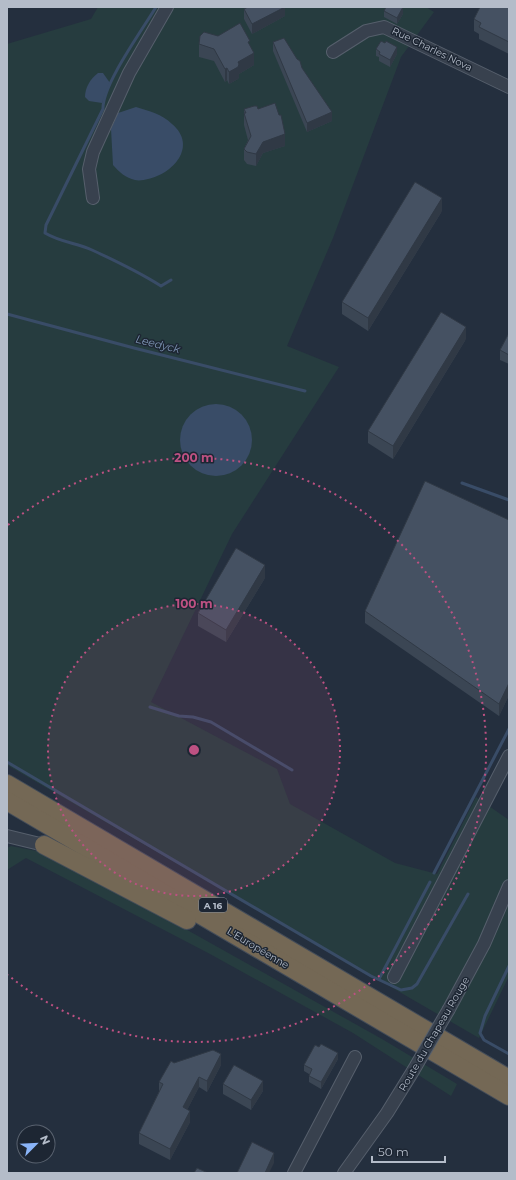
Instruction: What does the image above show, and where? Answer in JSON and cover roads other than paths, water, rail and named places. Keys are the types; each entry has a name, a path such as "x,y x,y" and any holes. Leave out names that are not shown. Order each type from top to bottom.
{"highway":[{"name":"L'Européenne","path":"7,784 509,1079"},
{"name":"L'Européenne","path":"7,800 509,1096"},
{"path":"44,845 187,920 383,1028 454,1064"}],"street":[{"path":"93,198 89,169 93,152 129,73 167,7"},
{"name":"Rue Charles Nova","path":"333,52 366,31 384,27 509,86"},
{"path":"394,977 509,756"},
{"path":"7,836 44,845"},
{"name":"Route du Chapeau Rouge","path":"344,1173 384,1117 449,1009 484,944 509,886"},
{"path":"294,1173 355,1057"}],"water":[{"path":"98,73 103,73 110,83 102,103 89,101 85,97 88,84"},
{"path":"136,107 155,113 164,118 179,132 183,141 179,158 173,165 157,176 140,180 132,179 126,176 113,165 111,129 118,113"},
{"path":"209,404 223,404 230,406 242,414 250,426 252,440 250,454 242,466 230,474 223,476 209,476 202,474 190,466 182,454 180,447 180,433 182,426 190,414 202,406"}],"waterway":[{"path":"156,7 124,57 109,86 104,99 103,109 46,225 45,233 92,250 161,286 171,280"},
{"name":"Leedyck","path":"7,314 305,391"},
{"path":"462,483 509,500"},
{"path":"150,707 179,716 193,717 211,722 292,770"},
{"path":"434,873 509,729"},
{"path":"7,762 371,976 401,990 412,988 417,984 468,894"},
{"path":"379,979 430,882"},
{"path":"509,966 485,1016 480,1033 484,1040 509,1054"}]}
